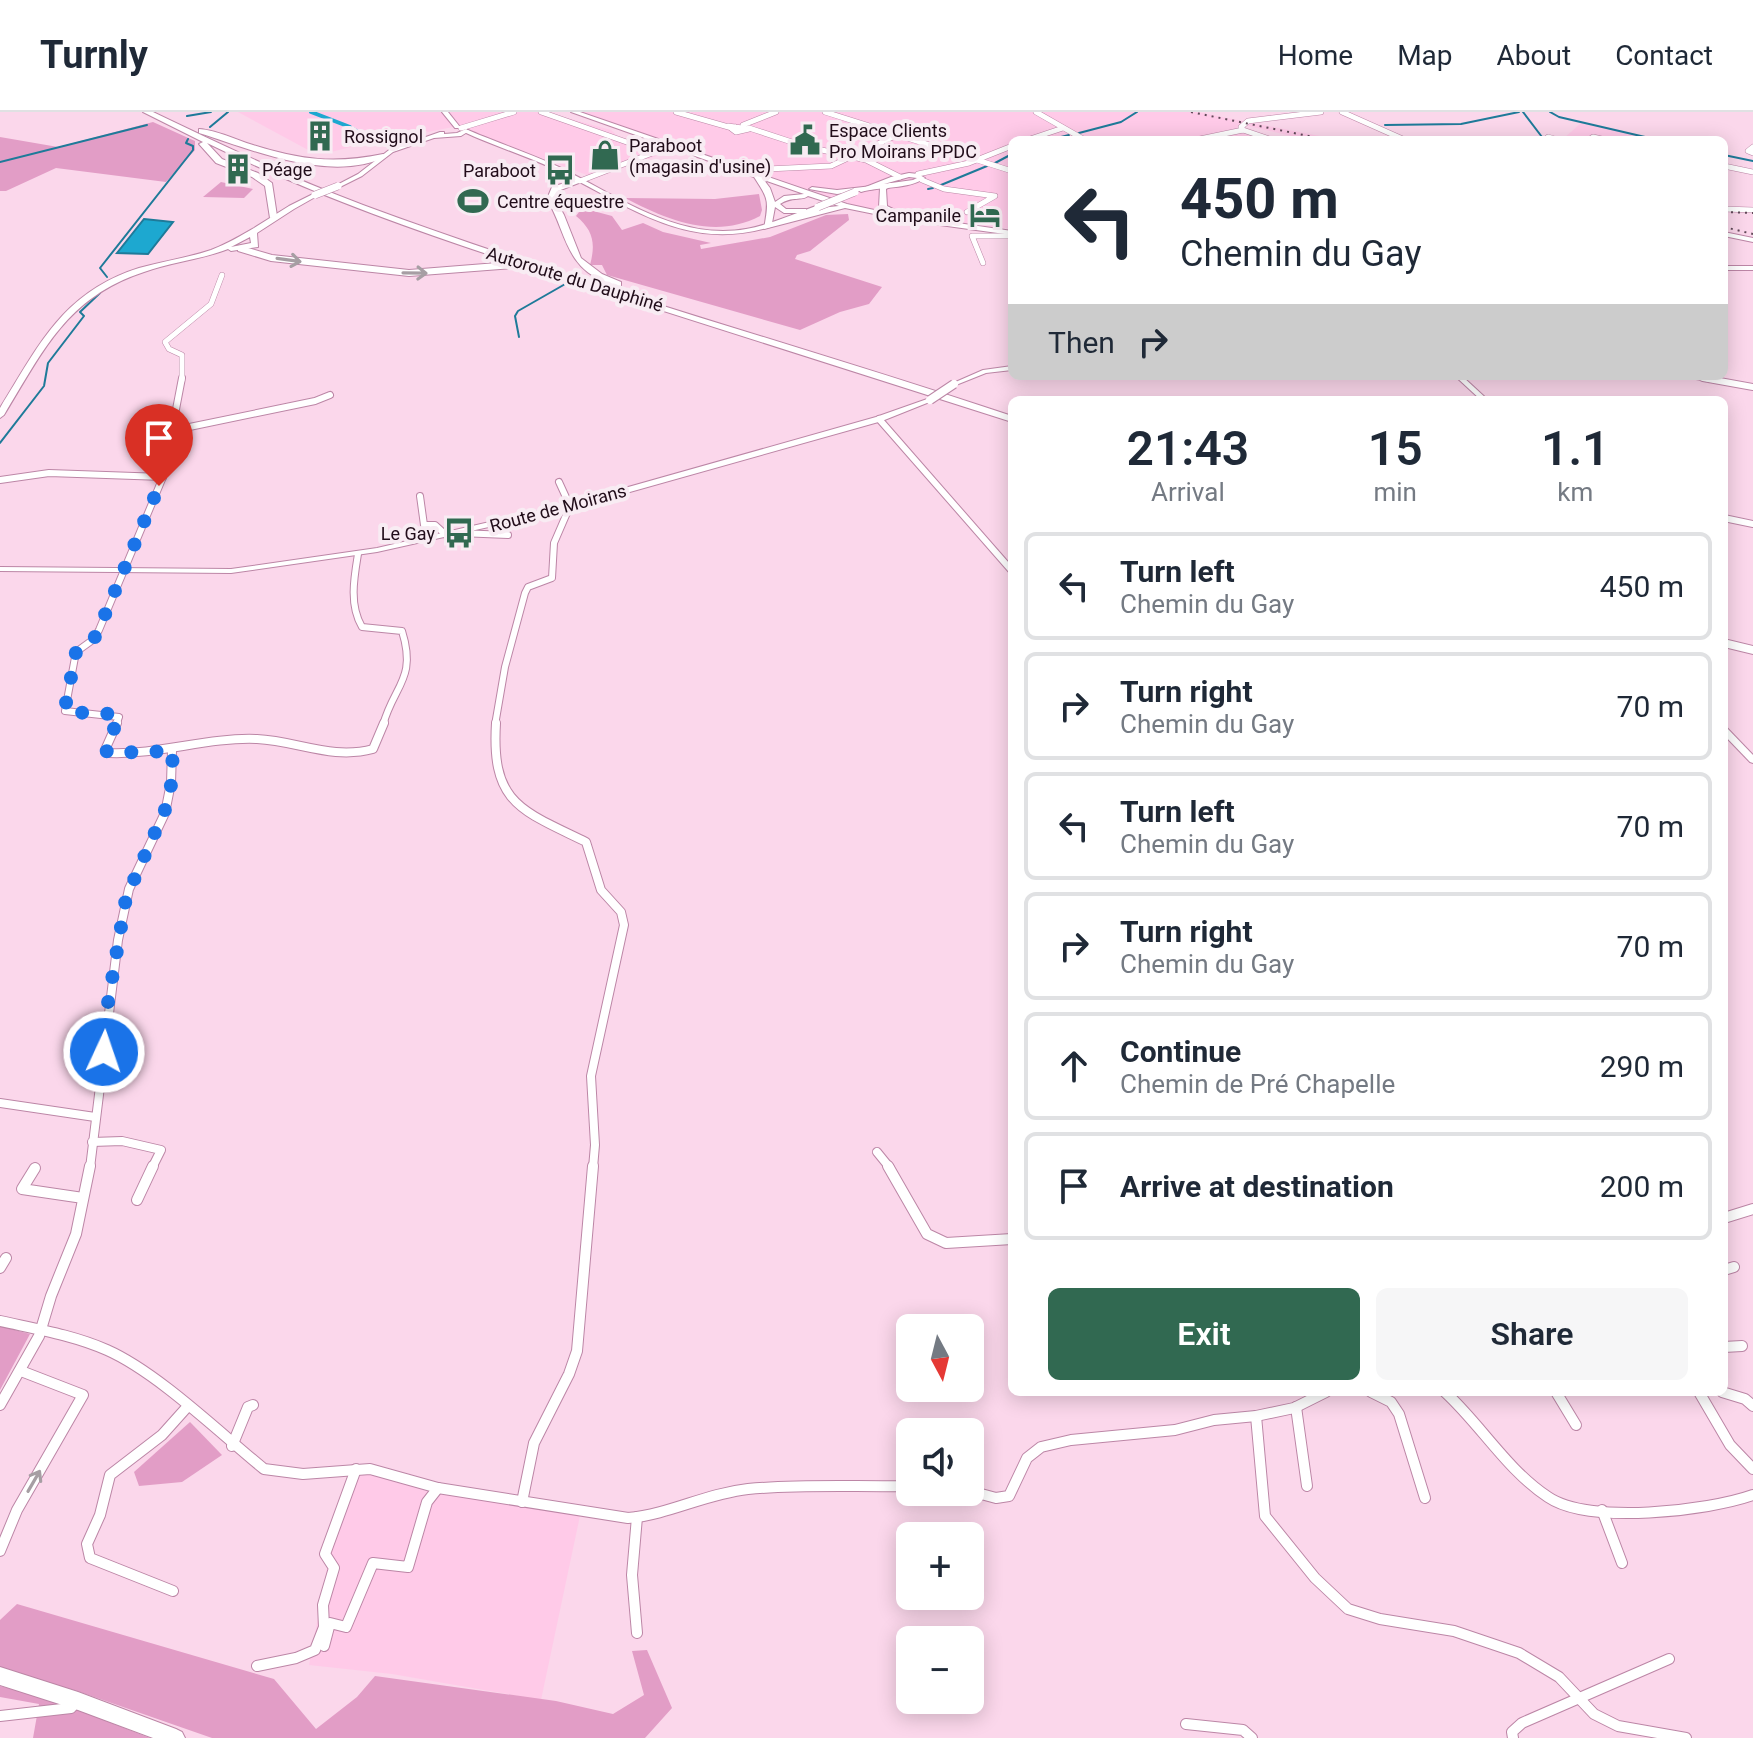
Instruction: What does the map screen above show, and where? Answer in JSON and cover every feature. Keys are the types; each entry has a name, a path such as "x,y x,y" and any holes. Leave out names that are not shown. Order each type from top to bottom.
{"highway":[{"name":"Autoroute du Dauphiné","path":"147,112 384,209 494,247 846,355 1008,410"},
{"name":"Autoroute du Dauphiné","path":"162,112 193,132 287,178 377,213 567,278 819,354 1008,418"},
{"path":"193,132 286,160 314,163 371,161 383,156"},
{"path":"193,132 219,161 267,183 272,191 273,216"},
{"path":"580,181 558,187 550,195 567,224 569,241 578,262 598,277 654,297"},
{"path":"238,245 271,258 402,272 432,273 501,265 567,278"},
{"path":"1728,644 1753,650"},
{"path":"1728,653 1753,659"}],"main road":[{"path":"445,112 464,130 666,223 690,231 735,233 834,208 1008,232"},
{"path":"574,112 848,204 928,221"},
{"path":"446,132 450,120"},
{"path":"383,156 446,132 464,130"},
{"path":"709,159 763,183 770,195 771,215 767,227"},
{"path":"0,415 59,322 81,299 126,276 238,245 255,245 252,235 273,216 338,186 371,161"},
{"path":"749,172 825,191 874,187"},
{"path":"749,172 845,206"},
{"path":"767,227 856,192 903,179 923,177"},
{"path":"903,179 881,190 883,207 893,213 928,221"},
{"path":"814,209 788,211 776,204 782,198 799,196 887,216"},
{"path":"771,215 790,218"},
{"path":"1728,269 1753,269"},
{"path":"0,1676 176,1738"}],"street":[{"path":"464,130 514,112"},
{"path":"541,112 655,152 580,181"},
{"path":"676,112 720,126 749,128 807,147 853,156 892,170 903,179 995,196 967,212"},
{"path":"736,127 736,132 749,128 776,112"},
{"path":"825,112 1008,170"},
{"path":"1036,112 1078,136"},
{"path":"1276,112 1287,117"},
{"path":"1243,130 1241,127 1248,121 1321,112"},
{"path":"1342,112 1396,136"},
{"path":"1039,136 1063,128"},
{"path":"1214,136 1243,130 1260,136"},
{"path":"767,169 824,168 897,135"},
{"path":"923,177 1008,148"},
{"path":"1728,167 1753,172"},
{"path":"923,177 933,186"},
{"path":"1728,209 1753,210"},
{"path":"983,263 972,236 1008,233"},
{"path":"1728,235 1753,240"},
{"path":"222,275 211,304 165,342 169,349 182,355 184,361 175,430 163,477 96,636 76,652 65,711 119,717 105,750 109,753 172,751 250,739 337,754 373,749 379,740 388,707 403,686 407,647 402,631 362,627 358,623 354,599 358,554"},
{"name":"Route de Moirans","path":"0,569 231,571 358,554 570,506 879,419 930,400 954,384 985,371 1008,368"},
{"path":"1462,380 1480,396"},
{"path":"1713,380 1753,387"},
{"path":"175,430 315,401 330,395"},
{"path":"879,419 1008,566"},
{"path":"0,480 49,473 163,477"},
{"path":"522,1502 527,1459 538,1431 571,1376 577,1351 595,1145 591,1076 624,925 621,912 601,890 586,842 528,813 508,796 496,766 497,708 525,593 531,586 552,578 554,543 570,506 559,482"},
{"path":"420,496 424,525 435,525 446,535"},
{"path":"1728,519 1753,524"},
{"path":"460,532 508,535"},
{"path":"1728,734 1753,760"},
{"path":"0,1405 41,1329 75,1237 92,1142 105,1020 122,916 130,885 168,803 173,773 172,751"},
{"path":"0,1103 95,1117"},
{"path":"92,1142 122,1141 161,1150 137,1200"},
{"path":"877,1152 893,1172 927,1234 946,1243 1008,1239"},
{"path":"35,1168 22,1189 83,1198"},
{"path":"1728,1217 1753,1209"},
{"path":"0,1268 6,1258"},
{"path":"0,1321 41,1329 137,1366 232,1446 264,1469 280,1473 370,1469 438,1488 637,1517 658,1515 705,1496 750,1489 896,1486"},
{"path":"1728,1349 1742,1346"},
{"path":"0,1551 17,1510 83,1395 21,1371"},
{"path":"1728,1394 1745,1399 1753,1406"},
{"path":"984,1495 996,1498 1009,1496 1027,1458 1041,1447 1071,1440 1175,1430 1214,1420 1256,1416 1296,1407 1318,1396"},
{"path":"1379,1396 1391,1402 1399,1414 1425,1498"},
{"path":"1450,1396 1466,1409 1530,1483 1557,1503 1602,1510 1733,1505 1753,1495"},
{"path":"1558,1396 1576,1425"},
{"path":"1701,1396 1730,1445 1753,1469"},
{"path":"232,1446 248,1407 253,1405"},
{"path":"173,1591 90,1558 87,1544 100,1515 110,1475 162,1435 188,1406"},
{"path":"1296,1407 1307,1486"},
{"path":"1256,1416 1265,1516 1315,1578 1348,1609 1380,1619 1454,1631 1519,1653 1559,1677 1594,1714 1618,1726 1686,1738"},
{"path":"257,1666 296,1658 315,1650 324,1627 323,1605 334,1568 325,1554 356,1469"},
{"path":"324,1646 330,1623 346,1627 373,1563 408,1567 427,1502 438,1488"},
{"path":"1602,1510 1622,1563"},
{"path":"637,1517 632,1575 637,1633"},
{"path":"1513,1738 1512,1732 1522,1723 1669,1659"},
{"path":"0,1716 71,1708 78,1701"},
{"path":"1186,1724 1243,1730 1252,1738"}],"shaded area":[{"path":"238,112 545,112 611,130 621,139 660,152 660,155 592,177 458,126 428,132 423,129 327,153 310,151"},
{"path":"581,112 1197,112 1320,136 1292,136 1239,124 1241,132 1253,136 1008,136 1008,229 901,216 854,205"},
{"path":"153,122 195,141 195,150 166,182 56,168 0,191 0,137 58,147"},
{"path":"1581,123 1641,136 1566,136"},
{"path":"221,182 253,189 244,198 203,197"},
{"path":"759,194 760,216 743,223 709,227 674,220 625,198 715,199"},
{"path":"582,208 612,216 622,230 643,223 663,232 711,243 700,245 701,249 770,237 826,215 848,214 849,220 795,259 882,287 869,304 840,312 800,330 607,275 602,265 590,265 592,238 576,216"},
{"path":"0,1326 30,1334 0,1390"},
{"path":"190,1422 222,1455 182,1482 139,1486 134,1472"},
{"path":"358,1473 581,1511 541,1700 392,1674 309,1665 330,1553"},
{"path":"17,1604 274,1679 316,1729 357,1697 375,1676 556,1701 613,1714 644,1695 632,1651 647,1650 672,1708 645,1738 212,1738 77,1691 0,1669 0,1620"},
{"path":"0,1686 47,1698 150,1738 33,1738 39,1704 0,1697"}],"water":[{"path":"144,219 173,222 148,254 117,253"}],"waterway":[{"path":"187,116 211,112"},
{"path":"210,127 228,112"},
{"path":"311,112 350,127"},
{"path":"1079,133 1121,122 1137,112"},
{"path":"1385,125 1461,124 1519,112"},
{"path":"1523,112 1541,136"},
{"path":"1550,112 1559,117 1641,136"},
{"path":"0,162 147,125"},
{"path":"353,129 365,137"},
{"path":"1065,136 1069,135"},
{"path":"107,277 100,268 193,150 193,146 186,143 188,139"},
{"path":"995,163 1008,156"},
{"path":"1728,156 1753,161"},
{"path":"941,185 987,166"},
{"path":"928,189 933,188"},
{"path":"519,337 515,316 518,311 567,283"},
{"path":"0,443 44,386 48,363 84,316 80,312 100,293"}],"railway":[{"path":"1191,112 1308,136"},
{"path":"1728,212 1753,213"},
{"path":"1728,228 1753,234"}],"place":[{"name":"Rossignol","path":"320,136"},
{"name":"Espace Clients Pro Moirans PPDC","path":"805,140"},
{"name":"Paraboot (magasin d'usine)","path":"605,155"},
{"name":"Péage","path":"238,169"},
{"name":"Paraboot","path":"560,170"},
{"name":"Centre équestre","path":"473,201"},
{"name":"Campanile","path":"985,215"},
{"name":"Le Gay","path":"459,533"}],"route":[{"path":"104,1052 105,1020 126,898 168,803 173,773 172,751 109,753 105,750 119,717 115,714 67,712 65,708 76,652 96,636 159,486"}]}
